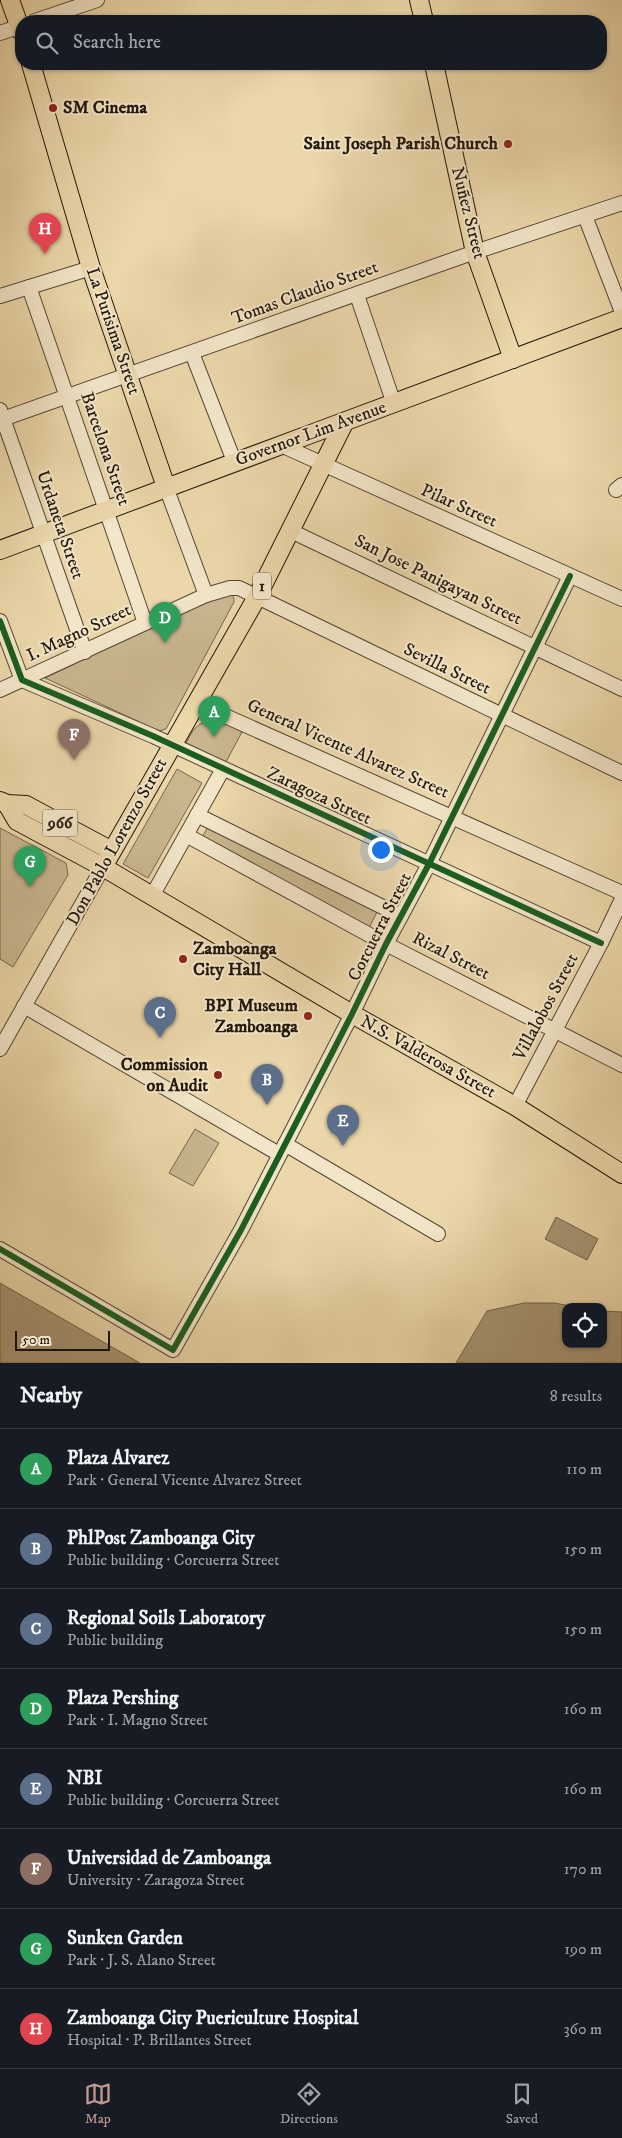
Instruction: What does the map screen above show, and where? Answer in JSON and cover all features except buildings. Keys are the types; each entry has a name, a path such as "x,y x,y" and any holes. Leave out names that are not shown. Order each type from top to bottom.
{"main road":[{"path":"10,0 18,15"},
{"path":"419,0 423,15"},
{"name":"La Purisima Street","path":"32,70 91,268 166,487"},
{"name":"Nuñez Street","path":"435,70 475,252 513,359"},
{"name":"Governor Lim Avenue","path":"0,550 234,461 344,423 622,318"},
{"name":"Don Pablo Lorenzo Street","path":"103,867 257,597 344,423"},
{"name":"966","path":"3,803 26,805 112,851"},
{"name":"966","path":"3,803 17,821 103,867"},
{"name":"N.S. Valderosa Street","path":"103,867 352,1014 515,1106 622,1174"}],"street":[{"path":"54,15 96,0"},
{"path":"0,33 15,29"},
{"name":"Tomas Claudio Street","path":"1,416 68,397 475,252 622,203"},
{"path":"585,216 622,312"},
{"path":"0,296 91,268"},
{"name":"Barcelona Street","path":"29,287 146,623"},
{"path":"357,295 394,404"},
{"path":"192,353 234,461"},
{"name":"Urdaneta Street","path":"1,416 85,652"},
{"name":"Pilar Street","path":"281,445 622,599"},
{"name":"La Purisima Street","path":"166,487 206,595"},
{"name":"San Jose Panigayan Street","path":"292,530 622,689"},
{"name":"Corcuerra Street","path":"0,1249 173,1350 241,1230 386,944 429,864 536,649 570,576"},
{"name":"I. Magno Street","path":"0,690 206,595 230,588 239,588 257,597"},
{"name":"Sevilla Street","path":"257,597 622,773"},
{"path":"0,620 22,680"},
{"name":"Zaragoza Street","path":"22,680 172,745 601,943"},
{"name":"General Vicente Alvarez Street","path":"196,703 622,892"},
{"path":"152,896 223,769"},
{"name":"Rizal Street","path":"197,815 401,916"},
{"name":"Rizal Street","path":"186,835 386,944 622,1065"},
{"name":"Don Pablo Lorenzo Street","path":"0,1049 103,867"},
{"name":"Villalobos Street","path":"515,1106 601,943 622,899"},
{"path":"24,1006 438,1234"}],"shaded area":[{"path":"230,593 234,598 234,602 166,729 159,731 45,678 220,594"},
{"path":"213,721 226,723 242,732 226,762 186,743 193,730 199,725"},
{"path":"177,769 202,783 148,878 123,864"},
{"path":"209,825 377,912 369,928 201,839"},
{"path":"0,828 66,863 68,875 13,967 0,959"},
{"path":"195,1129 219,1143 193,1186 169,1173"},
{"path":"556,1217 598,1239 587,1260 545,1239"},
{"path":"0,1283 140,1363 0,1363"},
{"path":"524,1303 562,1304 562,1348 607,1348 607,1311 622,1312 622,1363 456,1363 487,1311"}],"cycle path":[{"path":"0,1249 173,1350 241,1230 386,944 429,864 570,576"},
{"path":"0,621 22,680 153,736 601,943"}],"place":[{"name":"SM Cinema","path":"53,108"},
{"name":"Saint Joseph Parish Church","path":"508,144"},
{"name":"Zamboanga City Puericulture Hospital","path":"45,254"},
{"name":"Plaza Pershing","path":"165,643"},
{"name":"Plaza Alvarez","path":"214,737"},
{"name":"Universidad de Zamboanga","path":"74,760"},
{"name":"Sunken Garden","path":"30,887"},
{"name":"Zamboanga City Hall","path":"183,959"},
{"name":"BPI Museum Zamboanga","path":"308,1016"},
{"name":"Regional Soils Laboratory","path":"160,1038"},
{"name":"Commission on Audit","path":"218,1075"},
{"name":"PhlPost Zamboanga City","path":"267,1105"},
{"name":"NBI","path":"343,1146"}]}
